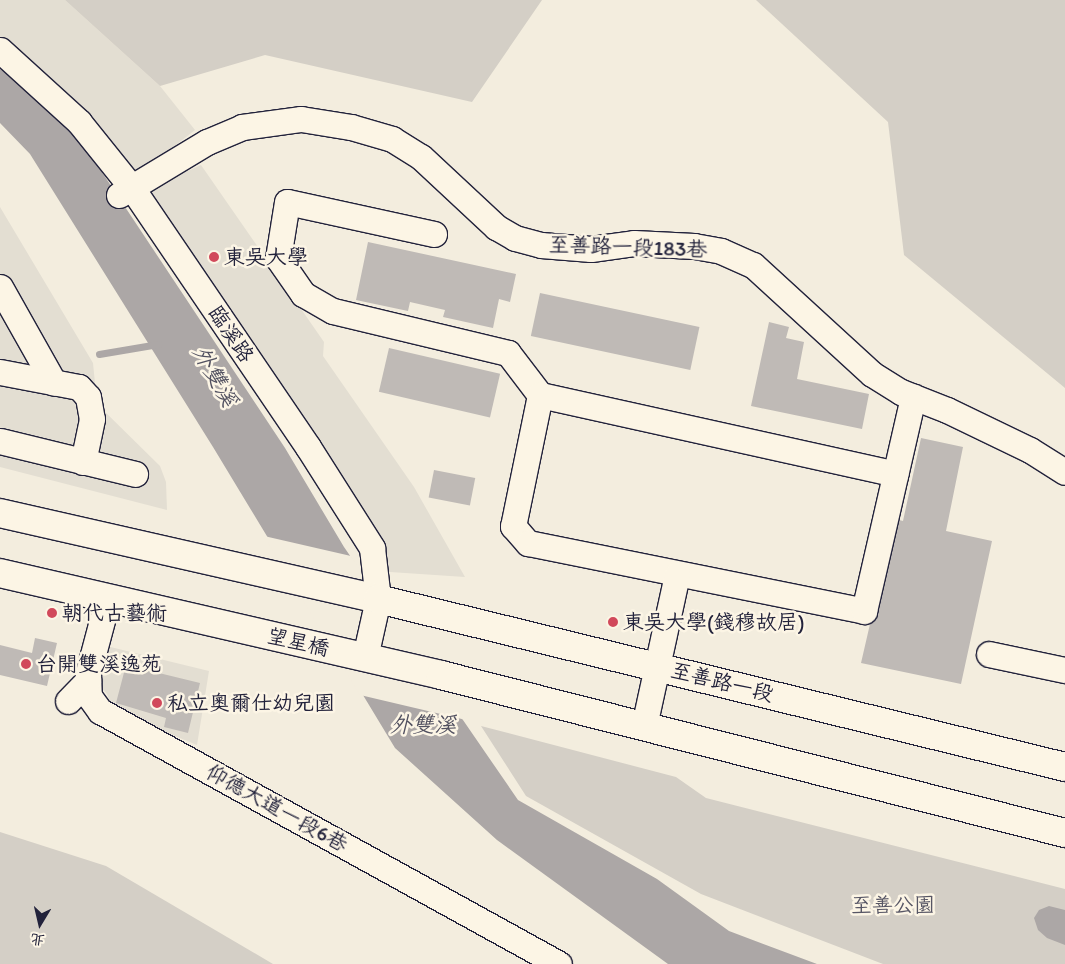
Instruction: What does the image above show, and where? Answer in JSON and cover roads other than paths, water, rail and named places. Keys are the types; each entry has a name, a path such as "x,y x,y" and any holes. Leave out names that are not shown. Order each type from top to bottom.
{"main road":[{"path":"0,513 378,598"},
{"name":"望星橋","path":"0,574 441,675 644,726"},
{"name":"至善路一段","path":"378,598 1065,767"},
{"path":"644,726 1065,832"}],"street":[{"name":"臨溪路","path":"0,50 79,122 308,447 372,548 378,598 364,657"},
{"name":"至善路一段183巷","path":"126,191 207,142 242,128 301,119 351,127 392,139 421,157 496,227 515,238 541,245 591,249 634,243 694,246 721,251 753,265 872,374 913,397 947,410 1030,450 1065,472"},
{"path":"434,234 286,202 278,258 302,294 333,311 508,353 540,395 895,474"},
{"path":"0,287 54,383"},
{"path":"0,372 79,387 88,397 92,419 83,462"},
{"path":"540,395 513,526 528,543 677,575 864,611 913,397"},
{"path":"0,441 135,474"},
{"path":"644,726 677,575"},
{"name":"仰德大道一段6巷","path":"108,598 88,673 89,696 100,711 559,964"},
{"path":"989,654 1065,670"},
{"path":"68,701 88,680"}],"water":[{"name":"外雙溪","path":"0,69 68,121 285,448 344,547 518,800 657,879 729,931 817,964 668,964 497,840 395,748 213,447 30,154 0,123"},
{"path":"1049,906 1065,910 1065,945 1047,938 1038,930 1034,918 1039,910"}],"waterway":[{"path":"99,354 158,344"}],"place":[{"name":"東吳大學","path":"214,257"},
{"name":"朝代古藝術","path":"52,613"},
{"name":"東吳大學(錢穆故居)","path":"613,622"},
{"name":"台開雙溪逸苑","path":"26,664"},
{"name":"私立奧爾仕幼兒園","path":"157,703"}],"park label":[{"name":"至善公園","path":"893,905"}]}
